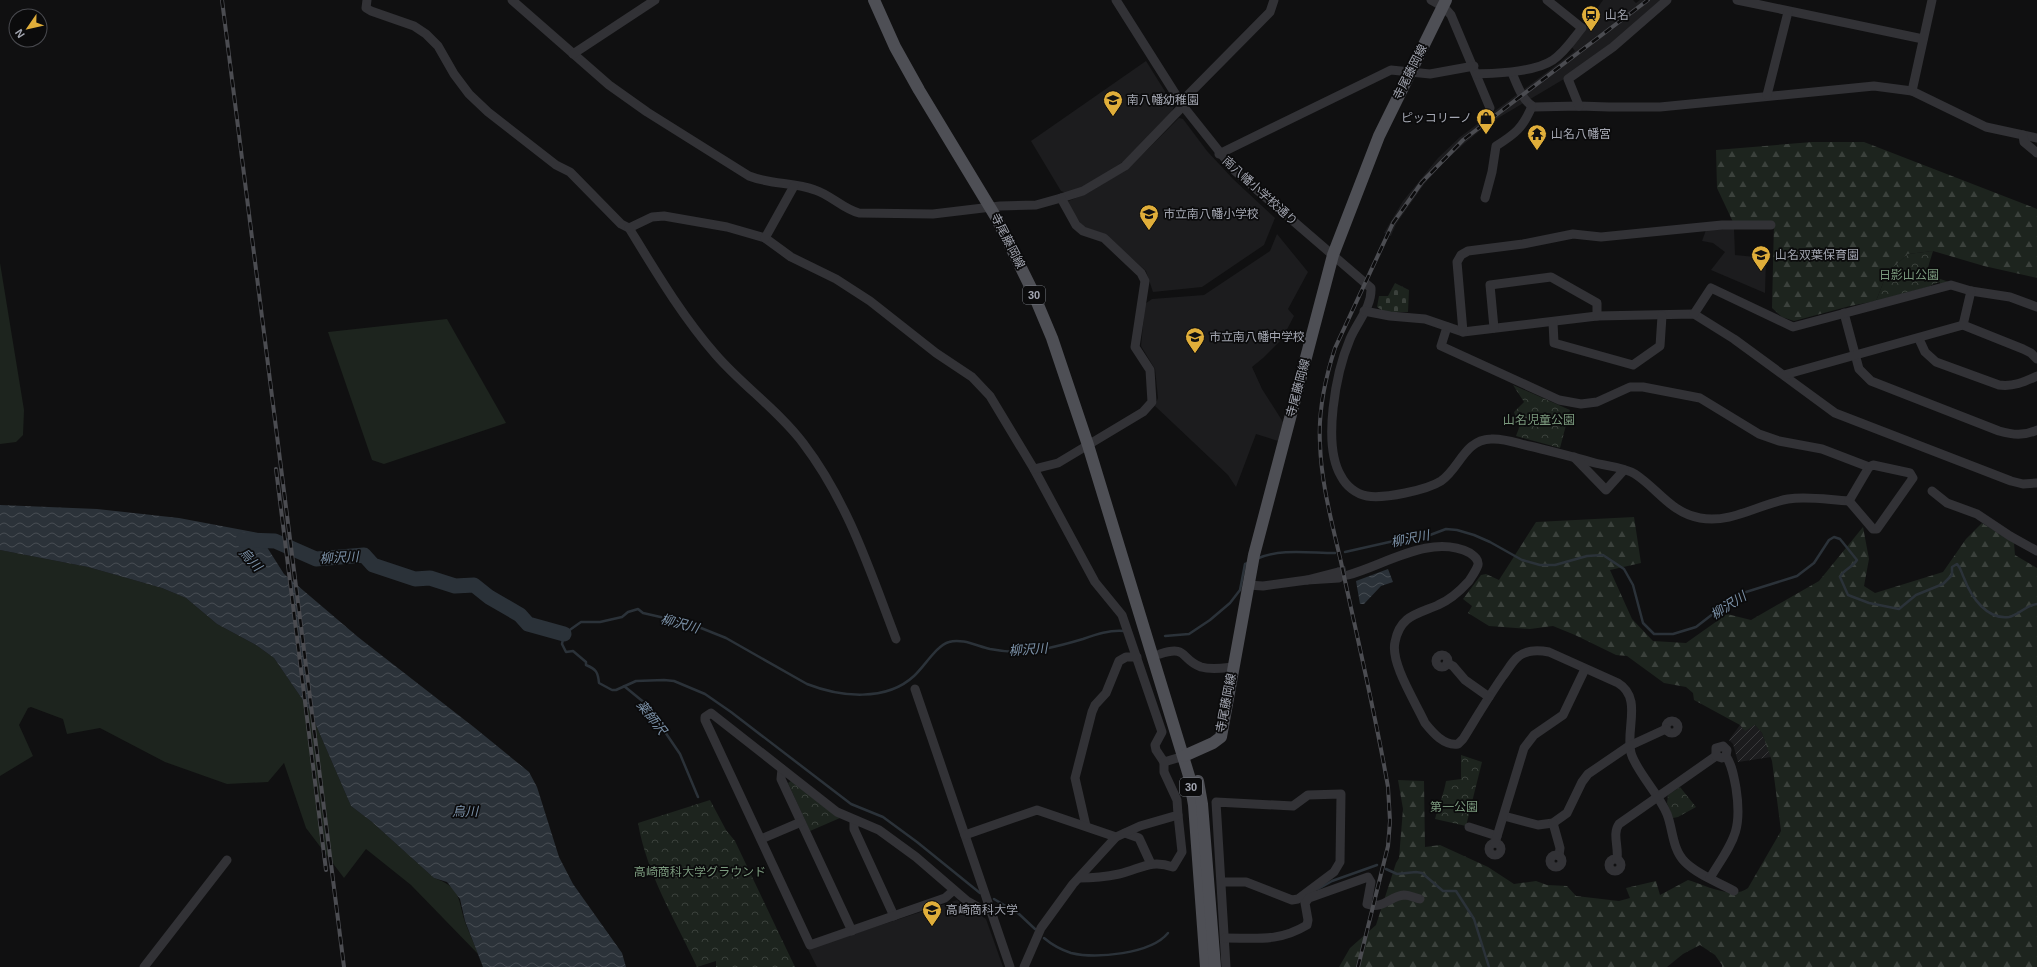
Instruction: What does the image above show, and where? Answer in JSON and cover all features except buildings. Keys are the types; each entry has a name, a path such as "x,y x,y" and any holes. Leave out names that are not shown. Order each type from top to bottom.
{"main road":[{"name":"寺尾藤岡線","path":"874,0 895,47 919,90 990,207 1031,288 1052,338 1088,445 1140,614 1187,755 1197,771 1202,804 1215,967"},
{"name":"寺尾藤岡線","path":"1187,755 1213,743 1221,737 1253,561 1333,255 1379,136 1445,3"},
{"name":"寺尾藤岡線","path":"1140,614 1160,654 1187,755 1194,805 1206,967"}],"street":[{"path":"367,0 366,8 371,11 414,26 426,34 438,46 454,74 469,94 488,112 556,165 570,172 621,224 629,228 681,312 717,356 768,404 802,442 836,493 854,529 896,639"},
{"path":"512,0 609,85 647,112 731,165 762,181 817,190 851,211 859,213 933,214 990,207 1036,205 1083,191 1125,166 1183,106 1185,98 1237,48 1270,12 1274,0"},
{"path":"573,54 655,0"},
{"path":"1431,0 1445,3 1490,108"},
{"path":"1219,154 1391,70 1430,74 1475,70 1512,73 1552,61 1564,50 1582,28 1547,0"},
{"path":"1579,106 1568,79 1613,47 1667,0"},
{"path":"1737,0 1788,12 1923,39"},
{"path":"1912,91 1932,0"},
{"name":"南八幡小学校通り","path":"1121,2 1183,106 1219,154 1234,170 1371,288 1370,302 1364,311"},
{"path":"1768,95 1788,12"},
{"path":"1512,73 1521,92 1532,106"},
{"path":"1532,106 1579,106 1609,108 1660,107 1768,95 1800,95 1874,86 1912,91 1986,127 2037,138"},
{"path":"1485,198 1492,172 1496,146 1521,129 1532,106"},
{"path":"2023,135 2024,142 2037,154"},
{"path":"765,238 794,186"},
{"path":"1034,469 1058,463 1143,412 1152,402 1150,370 1136,347 1145,281 1141,273 1104,238 1083,231 1076,225 1061,198"},
{"path":"629,228 652,217 664,216 727,227 765,238 791,257 836,279 870,301 936,353 972,377 990,396 1034,469 1095,582 1122,614 1162,732 1156,745 1156,750 1164,762 1164,772 1177,800 1182,852 1173,867 1162,863 1151,864 1114,875 1094,878 1078,878"},
{"path":"1463,332 1457,262 1461,255 1468,251 1523,244 1573,234 1601,237 1722,225 1771,225"},
{"path":"1494,328 1490,285 1551,277 1597,303 1597,316"},
{"path":"1694,314 1711,288 1793,327 1951,285 1971,291 2010,297 2037,307"},
{"path":"1963,325 1971,291"},
{"path":"1447,327 1440,346 1581,404 1597,402 1630,387 1643,387 1670,391 1700,398 1759,434 1779,441 1822,450 1868,467 1873,465 1900,470 1910,473 1913,478 1877,529 1873,529 1849,501 1801,498 1787,499 1738,515 1714,519 1701,519 1673,508 1634,474 1624,470 1504,440 1481,440 1470,446 1450,473 1433,486 1423,490 1377,497 1366,496 1357,492 1345,482 1337,469 1332,441 1335,386 1340,364 1357,322 1364,311 1424,320 1447,327 1463,332 1597,316 1662,316 1694,314 1734,339 1835,413 2022,484 2037,483"},
{"path":"1844,313 1854,355 1860,369 1871,381 2008,434 2023,434 2037,430"},
{"path":"1553,322 1554,343 1632,365 1660,346 1662,316"},
{"path":"1784,375 1854,355 1919,339 1963,325 2023,349 2031,353 2037,359"},
{"path":"1919,339 1925,352 1936,362 1999,385 2008,386 2022,383 2037,376"},
{"path":"1574,457 1606,490 1624,470"},
{"path":"1849,501 1868,467"},
{"path":"1932,491 1947,503 1977,514 2010,536 2037,551"},
{"path":"1248,585 1263,586 1343,574 1377,565 1419,550 1436,547 1462,550 1473,555 1477,560 1477,565 1473,575 1457,593 1443,602 1419,611 1407,619 1399,631 1395,641 1394,652 1399,667 1425,723 1447,743 1458,744 1463,739 1511,664 1518,657 1527,652 1539,650 1549,652 1618,683 1627,690 1632,704 1629,746 1632,756 1667,814 1680,855 1690,867 1734,891"},
{"path":"1160,654 1172,650 1179,651 1200,666 1211,669 1233,667"},
{"path":"1086,826 1075,778 1092,712 1095,705 1106,693 1119,661 1126,657 1137,657"},
{"path":"1447,663 1453,666 1465,680 1489,697"},
{"path":"1469,828 1496,840 1518,762 1526,743 1534,735 1563,716 1585,669"},
{"path":"915,689 1010,967"},
{"path":"954,890 945,898 810,945 705,720 705,717 711,713 837,812 879,830 916,857 954,890 979,909 990,910"},
{"path":"1504,816 1533,824 1553,823 1566,813 1582,782 1588,774 1629,746 1666,729"},
{"path":"1164,762 1187,755"},
{"path":"1617,859 1616,828 1658,797 1721,756 1730,762 1739,809 1738,824 1735,836 1710,878"},
{"path":"782,769 781,779 852,931"},
{"path":"1225,938 1269,938 1287,936 1307,925 1305,903 1308,896 1334,872 1340,862 1341,794 1308,795 1293,806 1216,802 1226,967"},
{"path":"965,835 1037,810 1086,826 1120,835 1139,838 1151,864"},
{"path":"1024,967 1041,928 1078,878 1120,835 1178,815"},
{"path":"854,820 854,829 894,916"},
{"path":"761,840 801,822"},
{"path":"1553,823 1560,848 1560,856"},
{"path":"144,967 227,860"},
{"path":"1221,882 1246,882 1292,900 1368,877 1371,882 1367,904 1381,906 1404,895 1420,899"}],"shaded area":[{"path":"1603,0 1633,0 1636,3 1640,0 1662,0 1635,25 1564,79 1488,124 1465,143 1443,163 1425,183 1396,224 1391,236 1384,233 1403,201 1438,158 1460,137 1575,51 1571,46"},
{"path":"1146,61 1174,106 1171,114 1123,162 1081,188 1066,193 1061,191 1031,141"},
{"path":"1179,118 1183,119 1207,151 1233,179 1275,218 1264,245 1202,287 1153,292 1146,271 1104,234 1083,227 1066,202 1088,193 1129,168"},
{"path":"1734,228 1735,255 1766,258 1765,293 1711,270 1725,252 1713,243 1702,241 1706,230"},
{"path":"1277,234 1308,272 1288,309 1294,316 1282,339 1252,367 1262,389 1283,422 1278,441 1256,434 1236,487 1228,475 1155,406 1158,398 1155,369 1141,346 1145,304 1152,299 1204,295 1270,251"},
{"path":"1740,725 1755,725 1762,733 1771,757 1738,762 1733,744 1729,740"},
{"name":"高崎商科大学","path":"957,900 986,919 1003,967 817,967 808,949"}],"green space":[{"path":"1812,142 1864,142 2037,209 2037,278 1984,266 1933,251 1908,254 1887,273 1876,301 1850,306 1794,321 1782,317 1772,308 1774,222 1733,222 1717,188 1716,150"},
{"name":"日影山公園","path":"1933,251 1926,274 1949,282 1940,284 1940,282 1931,286 1876,301 1887,273 1908,254"},
{"path":"0,263 24,410 23,435 16,442 0,444"},
{"path":"1395,283 1409,290 1408,312 1385,312 1377,307 1379,296 1388,296"},
{"path":"447,319 506,423 384,464 372,460 328,332"},
{"name":"山名児童公園","path":"1513,385 1570,410 1560,448 1516,436 1519,428 1514,412 1524,402"},
{"path":"1634,517 1641,563 1610,570 1632,619 1653,641 1686,643 1727,614 1751,620 1819,581 1863,527 1869,559 1864,586 1875,593 1943,572 1966,539 1982,523 2014,543 2015,555 2037,568 2037,967 1722,967 1715,955 1700,945 1683,954 1667,967 1339,967 1350,948 1376,925 1396,863 1399,858 1403,809 1398,780 1424,781 1425,847 1440,845 1488,867 1514,884 1536,881 1547,885 1567,886 1576,896 1619,901 1630,898 1626,888 1656,881 1660,895 1688,880 1727,892 1735,893 1748,888 1781,831 1772,761 1762,733 1755,725 1745,731 1740,725 1694,700 1693,693 1686,687 1664,683 1627,656 1616,655 1553,626 1530,629 1489,626 1468,613 1472,606 1463,599 1481,575 1486,574 1499,580 1536,522"},
{"path":"0,550 88,567 162,588 186,598 217,624 256,645 274,658 309,709 351,806 372,822 434,878 449,885 454,890 478,954 411,885 366,849 344,878 306,828 284,763 268,782 227,784 165,762 100,728 67,734 63,719 31,707 28,708 19,725 33,756 0,776"},
{"name":"第一公園","path":"1461,755 1482,762 1466,826 1435,819 1446,781 1461,779"},
{"path":"791,781 840,818 810,831 788,783"},
{"path":"1680,787 1696,807 1678,817 1673,818 1667,803 1668,795"},
{"name":"高崎商科大学グラウンド","path":"710,800 726,830 735,841 795,967 716,967 716,961 697,967 655,879 642,842 638,823"}],"water":[{"name":"烏川","path":"0,505 97,509 179,518 258,533 284,574 358,637 529,772 537,787 559,857 573,884 622,953 626,967 483,967 465,921 460,899 447,882 434,878 372,822 351,806 309,709 274,658 256,645 217,624 186,598 162,588 88,567 0,550"},
{"path":"1388,569 1393,582 1381,586 1364,604 1360,604 1356,581"}],"waterway":[{"name":"柳沢川","path":"1345,552 1416,536 1430,535 1446,529 1457,530 1474,535 1522,560 1540,565 1555,565 1587,556 1603,555 1624,569 1633,585 1643,623 1654,634 1673,634 1696,627 1727,603 1746,592 1797,576 1814,563 1829,540 1834,537 1840,539 1857,560 1840,577 1848,595 1869,603 1899,609 1916,595 1943,584 1952,575 1952,567 1957,564 1971,593 1981,606 1994,615 2009,617 2029,606 2037,604"},
{"name":"柳沢川","path":"243,540 275,541 316,559 364,555 373,565 415,579 430,578 455,586 474,585 489,597 520,615 528,624 564,634"},
{"name":"柳沢川","path":"1256,559 1275,553 1285,552 1335,553"},
{"name":"柳沢川","path":"1165,636 1189,634 1210,620 1230,603 1240,590 1245,564 1248,563"},
{"name":"柳沢川","path":"980,893 917,842 883,817 851,804 731,712 705,694 674,681 664,680 636,681 616,690 612,690 599,683 596,671 586,665 586,662 573,651 566,652 562,644 564,634 581,622 600,622 622,617 628,612 638,609 643,613 691,624 726,638 807,684 834,692 862,695 890,690 903,684 914,676 940,647 949,642 959,641 994,650 1020,652 1052,647 1103,633 1124,631"},
{"name":"薬師沢","path":"624,686 646,704 680,754 698,797"},
{"path":"1318,889 1332,881 1377,865"},
{"path":"1386,869 1397,874 1416,872 1422,873 1443,891 1456,891 1474,919 1489,967"},
{"path":"994,899 1019,914 1035,929"},
{"path":"1044,938 1057,947 1071,953 1082,955 1108,955 1149,946 1160,940 1168,933"}],"tunnel":[{"path":"1338,572 1346,570"}],"railway":[{"path":"222,0 344,967"},
{"path":"1358,967 1388,846 1390,821 1388,787 1383,759 1322,473 1320,419 1325,383 1331,360 1335,348 1393,223 1422,182 1463,140 1648,0"},
{"path":"276,469 326,870"}],"place":[{"name":"山名","path":"1591,32"},
{"name":"南八幡幼稚園","path":"1113,117"},
{"name":"ピッコリーノ","path":"1486,135"},
{"name":"山名八幡宮","path":"1537,151"},
{"name":"市立南八幡小学校","path":"1149,231"},
{"name":"山名双葉保育園","path":"1761,272"},
{"name":"市立南八幡中学校","path":"1195,354"},
{"name":"高崎商科大学","path":"932,927"}]}
